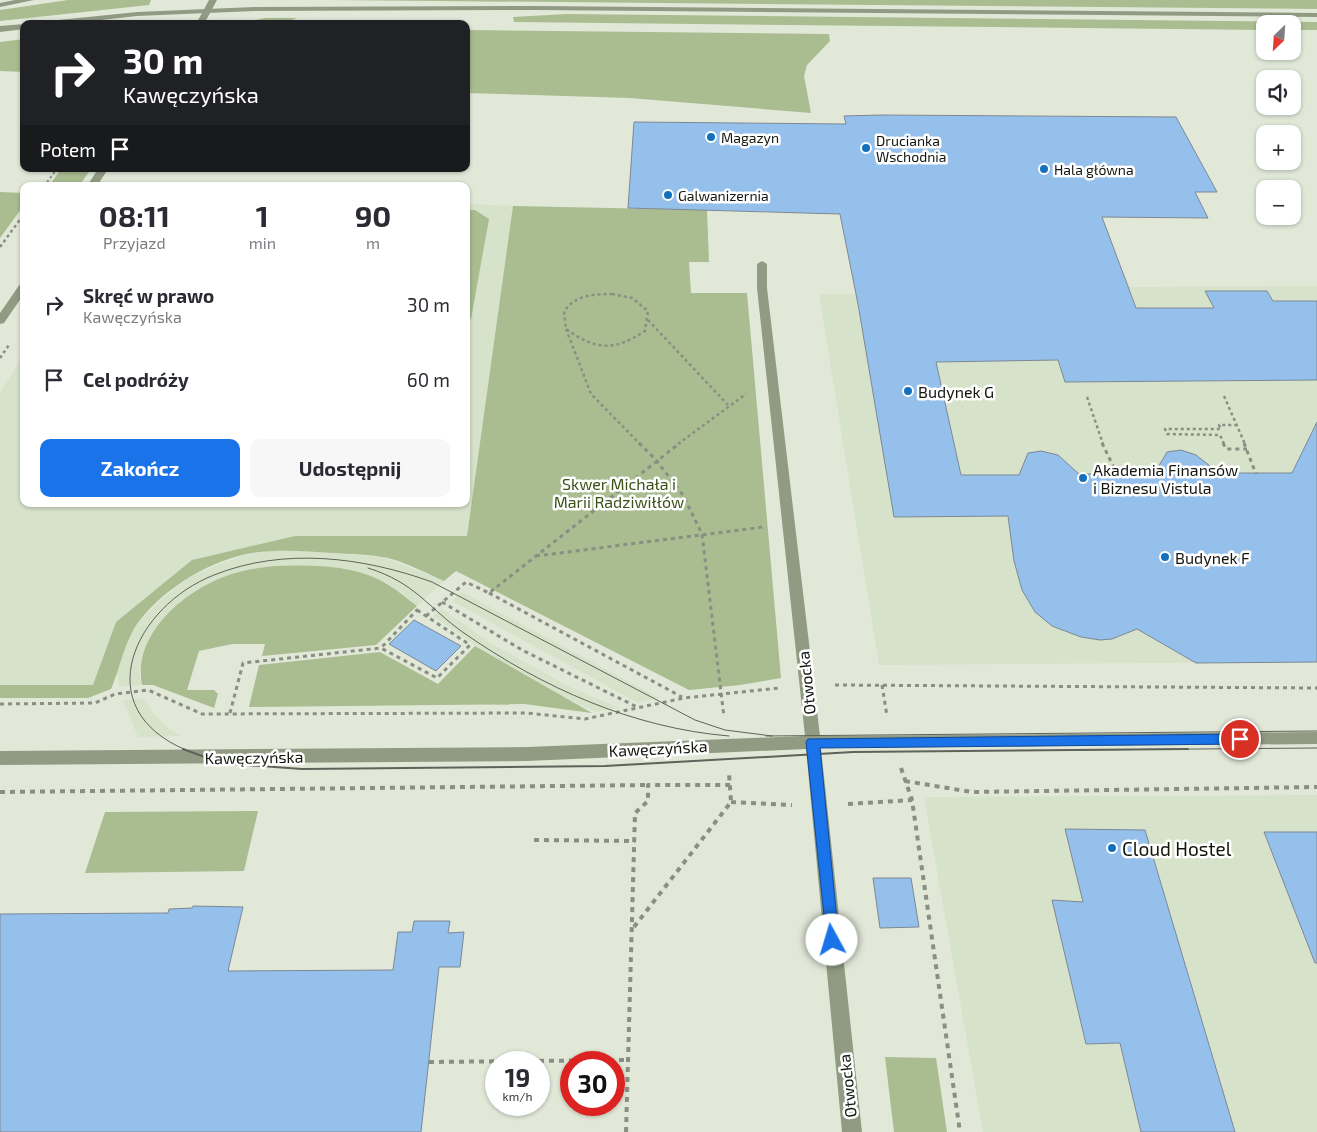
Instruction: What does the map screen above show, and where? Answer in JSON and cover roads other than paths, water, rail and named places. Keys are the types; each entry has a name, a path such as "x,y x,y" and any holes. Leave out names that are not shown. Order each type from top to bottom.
{"street":[{"path":"0,5 30,0"},
{"path":"202,20 213,0"},
{"path":"74,20 127,14 208,10 554,8 1317,15"},
{"path":"0,29 20,26"},
{"name":"Otwocka","path":"762,264 772,377 807,684 852,1132"},
{"path":"0,321 20,292"},
{"name":"Kawęczyńska","path":"0,758 527,754 813,742 1317,738"}],"tram line":[{"path":"186,750 155,732 137,709 130,684 133,658 144,633 162,610 186,590 214,575 241,566 296,558 351,561 379,566 432,582 695,720 725,730 772,736"},
{"path":"368,568 410,588 464,633 494,653 557,688 590,702 658,724 693,732 729,736"},
{"path":"772,736 1317,731"},
{"path":"766,736 772,736"},
{"path":"1080,750 1317,748"},
{"path":"183,749 210,759 232,764 302,769 605,766 853,752 1188,749"}],"place":[{"name":"Magazyn","path":"711,137"},
{"name":"Drucianka Wschodnia","path":"866,148"},
{"name":"Hala główna","path":"1044,169"},
{"name":"Galwanizernia","path":"668,195"},
{"name":"Budynek G","path":"908,391"},
{"name":"Akademia Finansów i Biznesu Vistula","path":"1083,478"},
{"name":"Budynek F","path":"1165,557"},
{"name":"Cloud Hostel","path":"1112,848"}],"park label":[{"name":"Skwer Michała i Marii Radziwiłłów","path":"619,492"}]}
